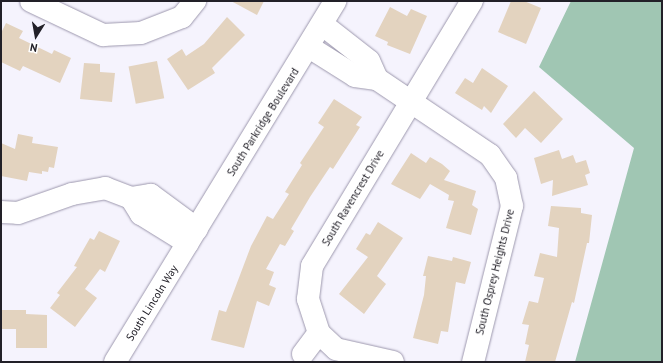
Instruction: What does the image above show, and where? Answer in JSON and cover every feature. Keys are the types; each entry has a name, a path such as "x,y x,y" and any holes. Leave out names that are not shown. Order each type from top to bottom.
{"street":[{"path":"31,1 103,35 141,33 182,17 195,1"},
{"name":"South Parkridge Boulevard","path":"193,236 323,25 335,1"},
{"name":"South Ravencrest Drive","path":"393,362 336,349 319,333 308,299 312,266 472,1"},
{"path":"323,25 369,61 377,79"},
{"name":"South Osprey Heights Drive","path":"309,47 355,76 377,79 490,155 506,178 512,206 473,362"},
{"path":"1,212 18,213 72,194 105,188 131,198 141,214 193,236"},
{"name":"South Lincoln Way","path":"115,362 193,236"},
{"path":"303,354 319,333"}],"green space":[{"path":"571,1 662,1 662,362 575,362 634,148 539,67"}],"building":[{"path":"231,1 264,1 257,15"},
{"path":"511,1 524,1 541,8 526,44 498,32"},
{"path":"390,7 407,16 411,9 427,16 410,54 387,45 388,42 375,36"},
{"path":"227,17 245,35 212,68 215,73 188,90 167,59 182,49 186,56 204,44"},
{"path":"6,23 23,31 19,38 52,54 54,50 71,58 60,83 23,66 20,71 1,62 1,33"},
{"path":"157,61 164,98 136,104 129,67"},
{"path":"84,63 100,64 100,72 115,73 112,102 80,99"},
{"path":"482,68 508,86 491,113 484,106 482,110 455,93 465,78 473,83"},
{"path":"534,91 563,119 541,143 525,128 516,138 503,124"},
{"path":"334,99 362,117 356,125 360,127 333,169 330,167 310,197 291,229 294,231 285,246 280,244 266,269 274,272 269,285 276,288 269,306 257,301 244,348 211,340 219,310 226,312 251,246 267,216 273,219 289,194 285,192 302,165 300,163 324,127 318,123"},
{"path":"18,134 33,137 32,143 58,147 54,168 49,167 48,172 42,171 42,174 29,172 27,181 1,176 1,143 15,149"},
{"path":"559,150 562,159 573,155 576,163 586,160 590,173 585,175 588,185 552,196 553,180 541,184 534,158"},
{"path":"411,153 426,163 430,157 442,164 450,171 444,180 476,191 472,205 478,209 471,235 446,228 454,201 448,200 449,195 430,184 420,199 391,184"},
{"path":"551,206 581,208 581,213 592,215 589,243 587,243 574,303 572,302 555,362 525,362 529,345 525,344 529,325 522,324 529,301 538,303 544,278 534,276 540,253 557,257 559,228 548,226"},
{"path":"378,222 403,238 377,276 386,284 364,314 339,294 368,257 356,249 366,233 370,235"},
{"path":"99,231 120,241 105,272 100,269 85,289 97,298 75,327 50,308 60,295 57,293 77,267 74,266 90,238 94,240"},
{"path":"428,256 452,261 453,257 471,262 465,284 456,282 448,332 441,331 438,344 413,338 424,295 426,276 423,276"},
{"path":"2,310 26,310 26,314 47,315 47,348 16,348 16,329 2,329"}]}
